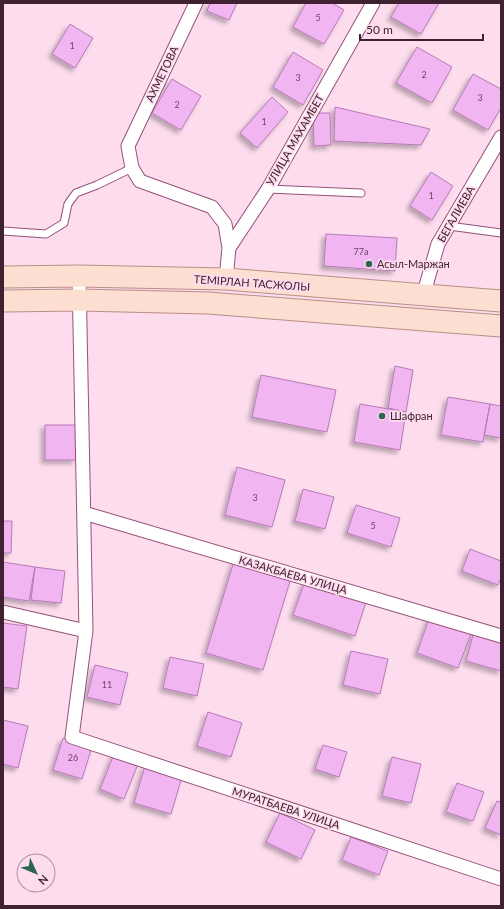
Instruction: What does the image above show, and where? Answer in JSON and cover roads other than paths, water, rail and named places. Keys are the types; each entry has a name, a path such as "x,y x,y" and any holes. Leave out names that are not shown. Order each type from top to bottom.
{"main road":[{"name":"ТЕМІРЛАН ТАСЖОЛЫ","path":"3,277 79,276 226,279 501,302"},
{"path":"3,302 79,300 208,303 501,326"}],"street":[{"name":"АХМЕТОВА","path":"132,168 128,146 196,3"},
{"name":"УЛИЦА МАХАМБЕТ","path":"226,279 229,248 268,189 373,3"},
{"name":"БЕГАЛИЕВА","path":"423,296 438,244 501,137"},
{"path":"132,168 140,181 212,207 225,224 229,248"},
{"path":"3,612 86,631 79,276"},
{"name":"КАЗАКБАЕВА УЛИЦА","path":"84,513 501,636"},
{"name":"МУРАТБАЕВА УЛИЦА","path":"86,631 72,737 501,879"}],"lane":[{"path":"3,231 46,234 64,223 68,204 76,193 97,185 132,168"},
{"path":"268,189 361,193"},
{"path":"449,226 501,233"}],"place":[{"name":"Асыл-Маржан","path":"369,264"},
{"name":"Шафран","path":"382,416"}]}
